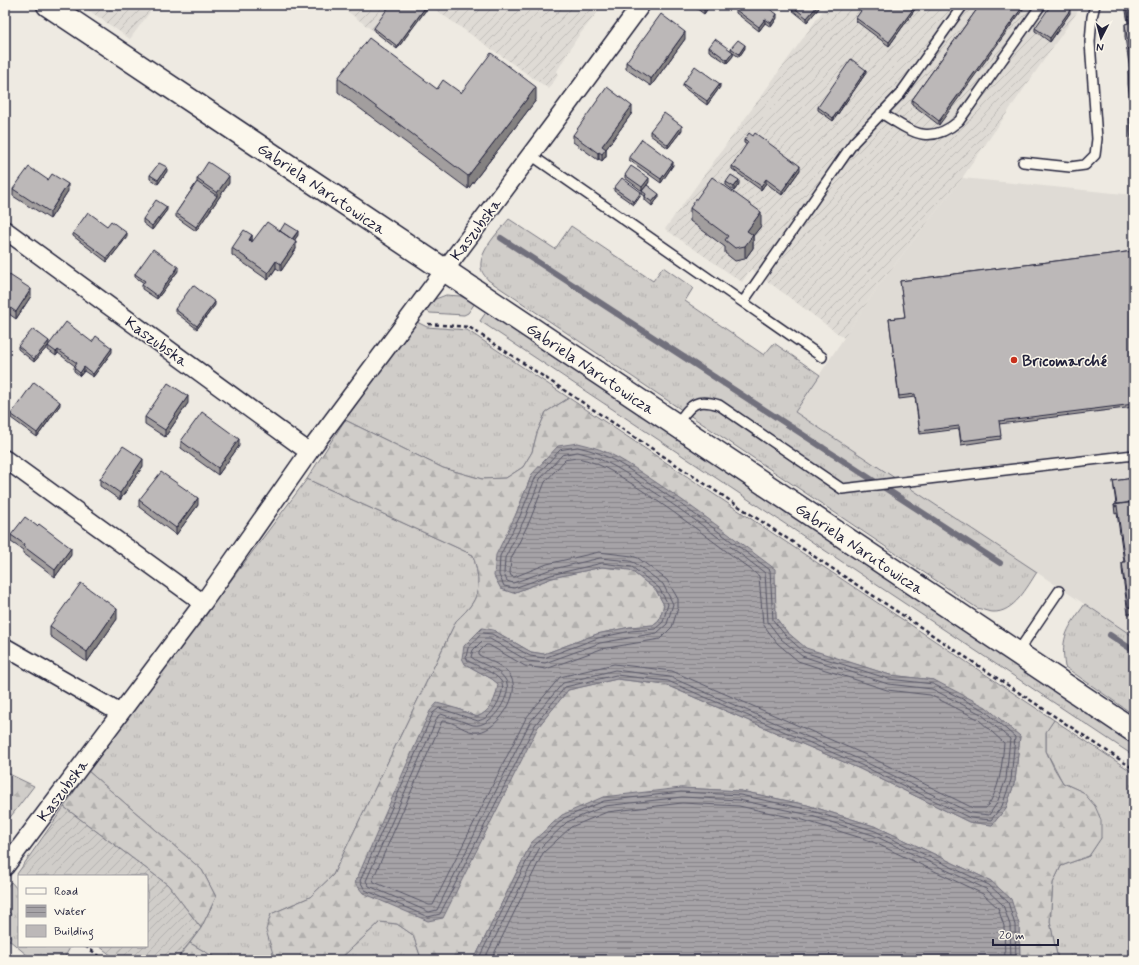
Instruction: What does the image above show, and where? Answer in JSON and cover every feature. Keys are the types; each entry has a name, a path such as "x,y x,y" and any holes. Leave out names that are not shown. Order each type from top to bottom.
{"main road":[{"name":"Gabriela Narutowicza","path":"48,5 1134,731"}],"street":[{"name":"Kaszubska","path":"5,868 203,603 309,452 641,5"},
{"name":"Kaszubska","path":"5,230 309,452"},
{"path":"5,459 203,603"},
{"path":"5,647 120,713"}],"lane":[{"path":"743,302 854,142 900,94 963,5"},
{"path":"882,113 909,130 925,136 938,134 950,129 960,121 1042,5"},
{"path":"1023,162 1070,167 1085,165 1095,155 1097,139 1090,42 1092,17 1095,5"},
{"path":"531,155 822,357"},
{"path":"676,425 693,404 709,402 718,405 842,489 1134,455"},
{"path":"1017,653 1059,591"}],"path":[{"path":"424,320 428,324 469,327 1134,769"},
{"path":"86,947 105,960"}],"shaded area":[{"path":"81,5 155,5 130,39"},
{"path":"339,5 603,5 577,38 557,71 558,75 549,89 430,6 397,49"},
{"path":"827,5 1082,5 962,178 878,286 844,338 751,269 742,282 665,229"},
{"path":"962,178 1134,195 1134,637 795,412 878,286"}],"green space":[{"path":"509,219 555,249 571,226 653,281 663,267 693,288 685,301 764,355 774,343 820,375 795,412 1037,572 1024,592 1014,604 1001,611 991,612 977,608 488,280 481,269 483,254 491,241"},
{"path":"446,295 460,296 475,303 468,313 464,315 430,313 424,309 433,300"},
{"path":"487,311 1134,744 1134,756 480,321"},
{"path":"415,321 427,327 467,330 569,398 546,412 537,433 532,452 523,467 506,478 482,479 443,468 345,420"},
{"path":"569,398 1054,720 1046,732 1046,751 1063,783 1083,792 1095,806 1101,820 1101,838 1089,856 1061,866 1053,883 1050,922 1058,960 1020,960 1019,924 991,881 877,827 807,805 741,791 681,788 531,843 474,960 417,960 420,955 413,935 397,924 380,922 339,960 280,960 273,954 266,930 271,914 310,897 333,875 456,621 467,610 476,596 478,584 473,555 307,479 345,420 443,468 482,479 506,478 523,467 532,452 537,433 546,412","holes":["532,474 774,569 776,618 787,632 806,649 890,675 934,680 1020,736 1015,781 1006,808 992,825 969,822 860,769 666,685 617,679 568,690 538,727 430,711 458,709 477,717 489,708 496,695 499,684 465,664 493,630 531,652 544,654 597,634 630,627 653,625 659,620 664,605 656,590 630,570 602,567 552,578 513,593 516,514"]},
{"path":"307,479 473,555 478,579 476,597 471,605 456,621 333,875 310,897 271,914 273,954 280,960 219,960 190,943 201,928 216,897 202,870 88,771"},
{"path":"1085,604 1134,637 1134,715 1065,667 1064,647 1067,633"},
{"path":"1054,720 1134,773 1134,960 1058,960 1050,922 1053,883 1061,866 1089,856 1101,838 1083,792 1063,783 1046,751 1046,731"},
{"path":"88,771 202,870 216,897 201,928 168,885 64,807"},
{"path":"5,772 34,786 5,824"},
{"path":"64,807 168,885 201,928 176,960 117,960 100,947 148,947 148,875 17,874"},
{"path":"11,882 18,890 18,947 70,947 63,960 33,960 9,940 11,937 5,933 5,924 11,914 5,908 5,889"},
{"path":"380,922 397,924 413,935 420,955 417,960 339,960"},
{"path":"190,943 219,960 176,960"}],"water":[{"path":"578,443 600,449 635,468 700,513 775,569 776,618 787,632 806,648 890,675 934,680 986,707 1020,736 1015,781 1006,808 992,825 969,822 860,769 666,685 617,679 568,690 538,727 443,918 428,921 363,893 355,883 430,711 437,703 458,709 477,717 486,711 492,704 496,695 498,684 465,664 462,658 464,646 482,628 493,630 531,652 544,654 597,634 630,627 653,625 659,620 664,605 656,590 630,570 602,567 552,578 513,593 501,589 494,576 496,555 516,514 532,474 558,446"},
{"path":"681,788 741,791 807,805 877,827 991,881 1011,899 1019,924 1020,960 474,960 531,843 562,815 603,797"}],"building":[{"path":"390,5 427,5 397,46 374,28"},
{"path":"740,5 764,5 777,14 771,23 765,19 759,27 736,10"},
{"path":"818,5 807,18 792,6"},
{"path":"859,5 916,5 889,42 856,18 863,8"},
{"path":"980,5 1024,5 939,121 912,100"},
{"path":"1051,5 1062,5 1070,10 1050,38 1035,28"},
{"path":"1127,5 1134,5 1134,116 1128,71 1132,70 1125,24 1129,23"},
{"path":"661,14 685,32 651,79 626,62"},
{"path":"369,38 437,89 443,80 461,93 491,53 536,87 468,176 338,78"},
{"path":"715,39 733,52 727,60 709,47"},
{"path":"738,40 745,45 739,54 731,48"},
{"path":"851,59 866,70 833,118 818,107"},
{"path":"695,66 720,84 707,101 683,84"},
{"path":"607,87 632,106 602,146 606,149 602,154 599,152 598,153 573,135"},
{"path":"664,113 682,126 668,145 650,131"},
{"path":"1130,118 1134,118 1134,145"},
{"path":"749,133 753,136 755,133 800,166 782,191 766,179 761,186 732,166 748,142 744,140"},
{"path":"642,139 673,162 661,179 629,157"},
{"path":"208,162 229,176 217,193 197,179"},
{"path":"159,163 167,167 158,180 150,175"},
{"path":"631,166 649,178 642,187 625,175"},
{"path":"29,167 48,180 52,174 68,184 50,212 13,189"},
{"path":"731,175 739,180 734,187 726,182"},
{"path":"712,177 761,212 747,231 753,235 745,246 735,248 725,240 728,236 690,208"},
{"path":"622,178 641,192 634,202 614,188"},
{"path":"197,182 217,196 196,227 176,213"},
{"path":"647,185 659,194 652,202 645,197 646,194 642,191"},
{"path":"156,200 167,207 152,226 143,219"},
{"path":"88,212 107,226 111,221 127,233 107,258 73,233"},
{"path":"267,222 296,242 281,264 276,261 268,273 232,248 244,230 252,235 249,240 252,242"},
{"path":"285,223 298,231 292,239 280,231"},
{"path":"153,249 178,267 157,296 142,285 145,281 135,274"},
{"name":"Bricomarché","path":"1134,251 1134,404 999,421 1001,436 961,441 959,426 920,431 915,394 899,396 889,319 905,317 900,281"},
{"path":"5,272 31,289 16,312 5,304"},
{"path":"193,285 215,302 197,326 175,309"},
{"path":"66,322 92,342 96,336 112,348 93,374 84,367 80,373 74,368 77,363 58,350 56,352 48,346"},
{"path":"33,329 49,341 34,359 18,346"},
{"path":"34,382 60,402 37,433 11,414"},
{"path":"168,383 188,396 165,430 145,417"},
{"path":"202,412 239,439 218,468 181,441"},
{"path":"123,446 143,459 120,493 100,479"},
{"path":"161,472 198,498 176,528 139,500"},
{"path":"1134,478 1134,502 1117,504 1113,481"},
{"path":"1134,502 1134,607 1128,607 1122,562 1125,562 1117,506 1115,507 1114,505"},
{"path":"25,517 37,526 39,524 71,548 55,570 11,535"},
{"path":"81,583 117,609 87,652 50,626"}],"waterway":[{"path":"501,238 1000,563"},
{"path":"1110,635 1134,651"}],"railway":[{"path":"5,957 9,960"}],"place":[{"name":"Bricomarché","path":"1014,360"}]}
